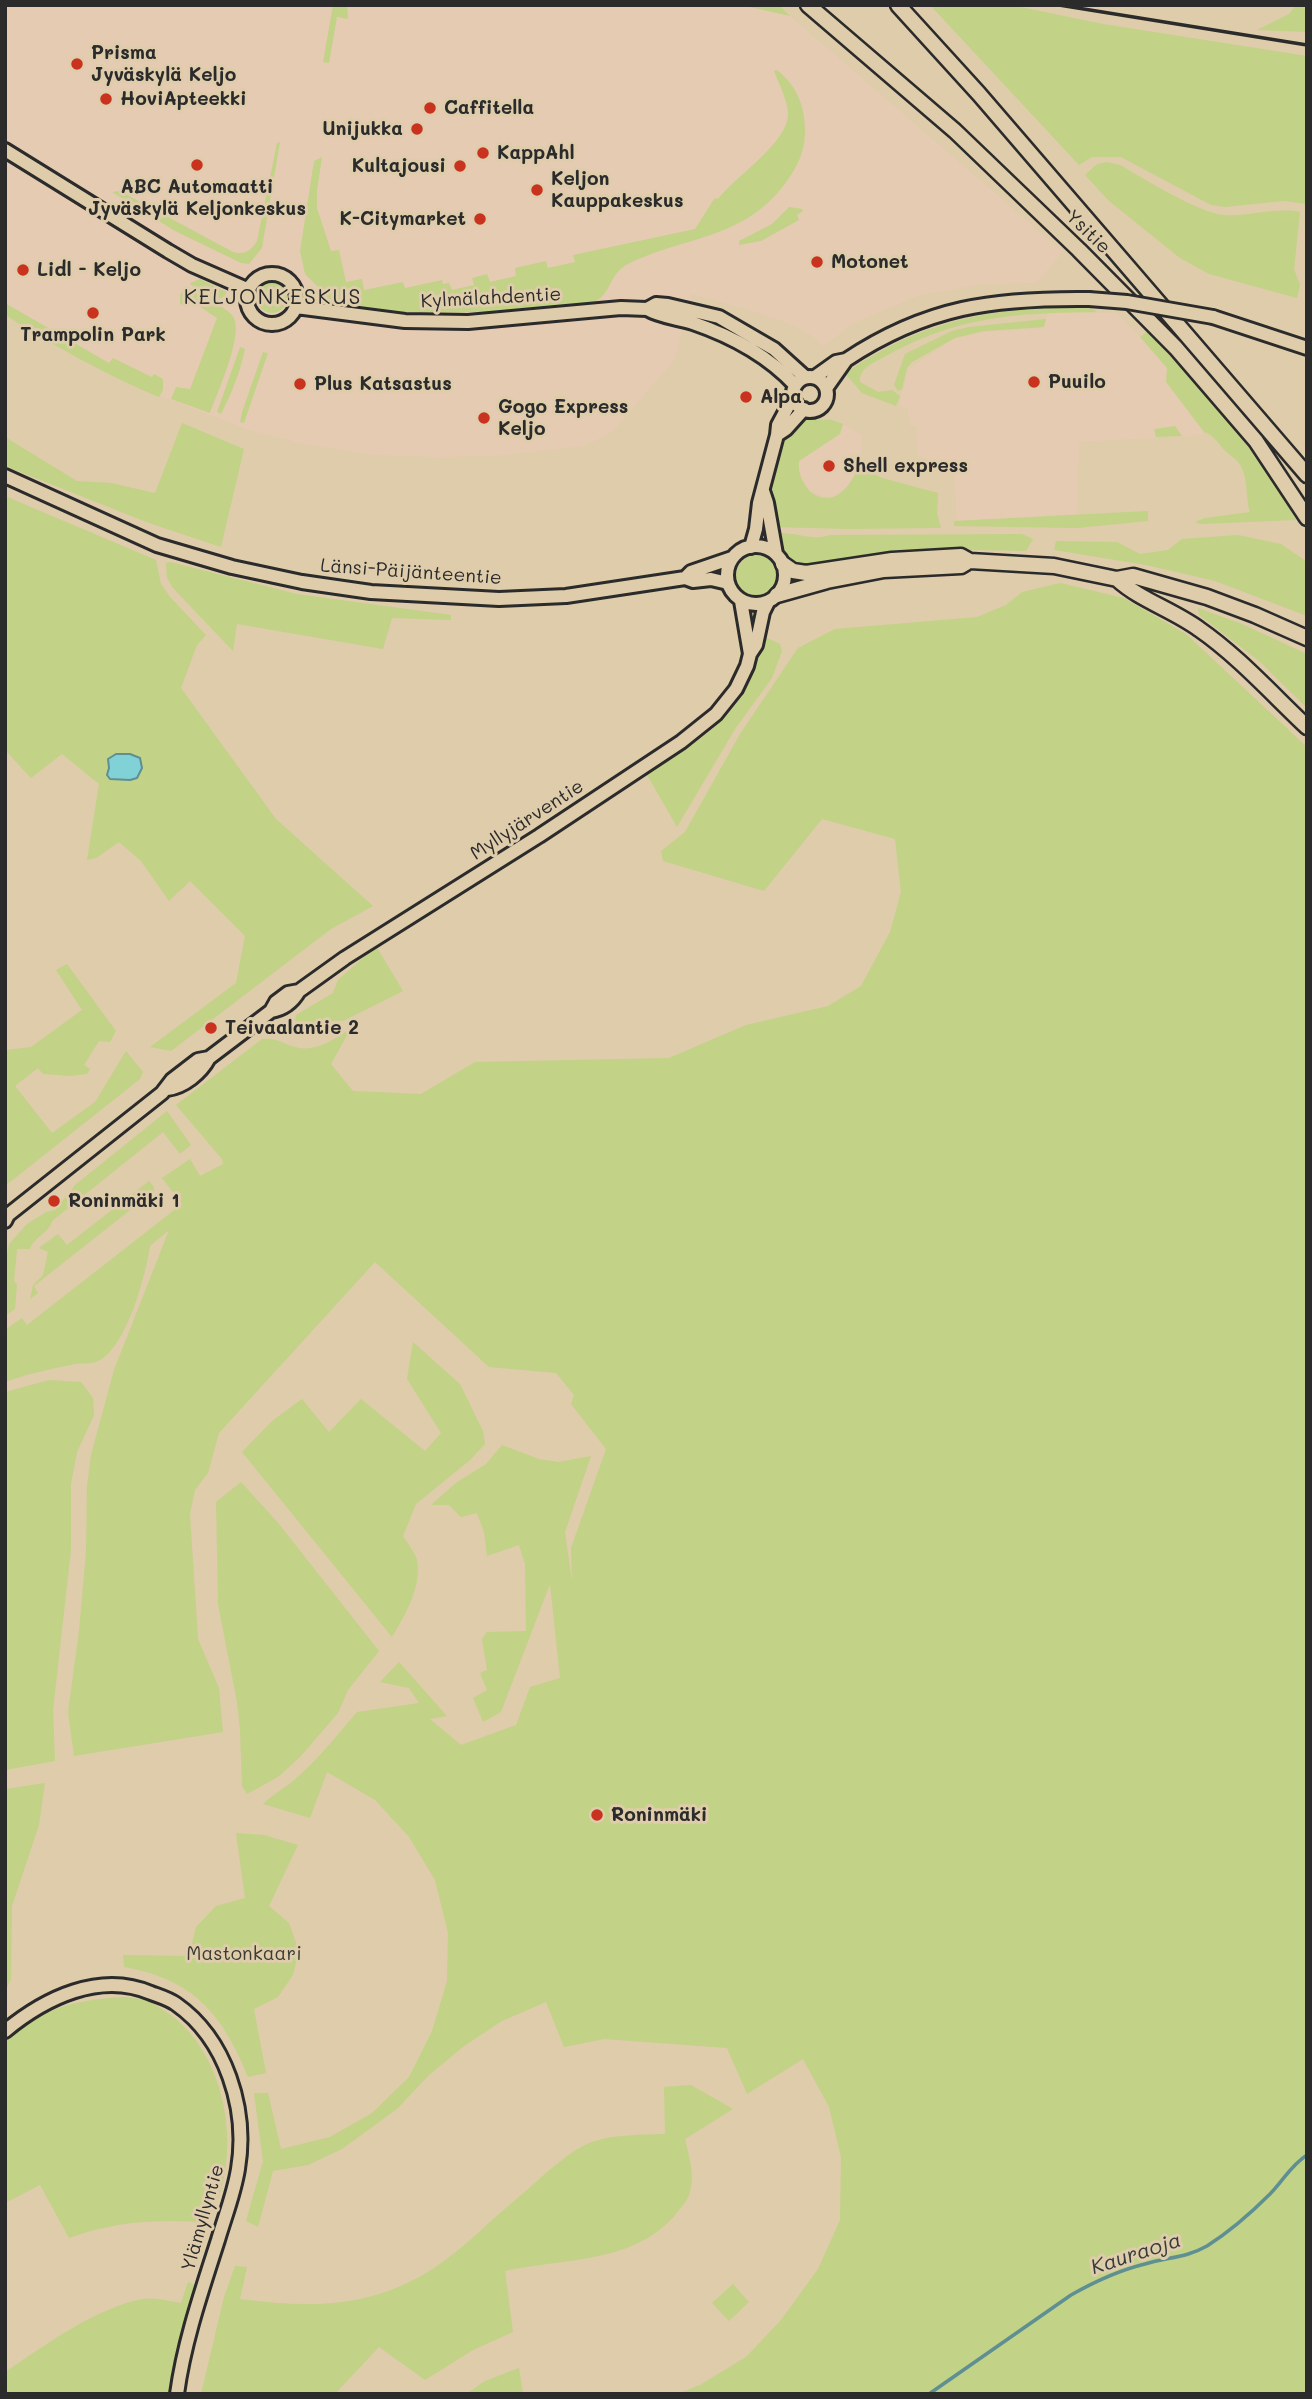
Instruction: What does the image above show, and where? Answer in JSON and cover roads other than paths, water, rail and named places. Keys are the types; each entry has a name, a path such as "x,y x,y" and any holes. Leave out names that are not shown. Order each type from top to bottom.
{"highway":[{"name":"Ysitie","path":"808,5 955,131 1176,348 1256,441 1305,515"},
{"path":"898,5 1307,475"},
{"path":"779,559 793,571 806,573 926,557 961,556 970,561 1054,566 1117,579 1133,576 1170,585 1255,615 1307,638"},
{"path":"773,598 839,578 884,570 961,566 970,561"},
{"path":"1117,579 1128,589 1201,629 1307,727"}],"main road":[{"path":"5,150 167,251 249,290"},
{"path":"265,275 284,276 295,287 298,299 296,307 289,318 279,323 262,322 250,310 247,299 249,290 253,283 265,275"},
{"path":"751,547 778,425 802,384 836,362 846,360 903,328 957,309 1012,299 1089,299 1213,317 1307,348"},
{"name":"Kylmälahdentie","path":"296,307 405,321 468,322 621,307 647,309 656,304 668,305 719,317 774,349 802,384"},
{"path":"802,384 796,403 804,410 811,411 821,407 827,398 827,387 846,360"},
{"path":"802,384 821,380 827,387"},
{"path":"777,435 804,410"},
{"name":"Länsi-Päijänteentie","path":"5,476 76,510 180,550 232,567 302,582 371,592 499,599 565,596 685,578 728,583"},
{"path":"763,491 767,503 784,581 773,598 754,604 741,601 733,594 728,583 727,570 732,558 740,550 764,547 779,559"},
{"name":"Länsi-Päijänteentie","path":"685,578 691,572 732,558"},
{"name":"Myllyjärventie","path":"6,1217 167,1089 177,1088 204,1068 209,1058 271,1012 276,1002 288,993 299,991 345,958 539,836 681,742 716,714 736,690 756,645 760,624 773,598"},
{"path":"741,601 750,654"},
{"name":"Ylämyllyntie","path":"5,2031 42,2005 71,1992 101,1985 118,1985 146,1990 174,2002 199,2023 218,2050 232,2085 236,2104 240,2138 239,2166 233,2196 188,2339 177,2394"}],"water":[{"path":"116,754 130,754 140,758 142,768 137,778 110,779 107,775 108,759"}],"waterway":[{"name":"Kauraoja","path":"929,2394 1080,2290 1126,2270 1207,2246 1256,2208 1296,2163 1307,2155"}],"railway":[{"path":"1059,5 1307,45"}],"place":[{"name":"Prisma Jyväskylä Keljo","path":"77,64"},
{"name":"HoviApteekki","path":"106,99"},
{"name":"Caffitella","path":"430,108"},
{"name":"Unijukka","path":"417,129"},
{"name":"KappAhl","path":"483,153"},
{"name":"ABC Automaatti Jyväskylä Keljonkeskus","path":"197,165"},
{"name":"Kultajousi","path":"460,166"},
{"name":"Keljon Kauppakeskus","path":"537,190"},
{"name":"K-Citymarket","path":"480,219"},
{"name":"Motonet","path":"817,262"},
{"name":"Lidl - Keljo","path":"23,270"},
{"name":"Trampolin Park","path":"93,313"},
{"name":"Puuilo","path":"1034,382"},
{"name":"Plus Katsastus","path":"300,384"},
{"name":"Alpa","path":"746,397"},
{"name":"Gogo Express Keljo","path":"484,418"},
{"name":"Shell express","path":"829,466"},
{"name":"Teivaalantie 2","path":"211,1028"},
{"name":"Roninmäki 1","path":"54,1201"},
{"name":"Roninmäki","path":"597,1815"}],"district":[{"name":"KELJONKESKUS","path":"273,298"}],"park label":[{"name":"Mastonkaari","path":"244,1954"}]}
